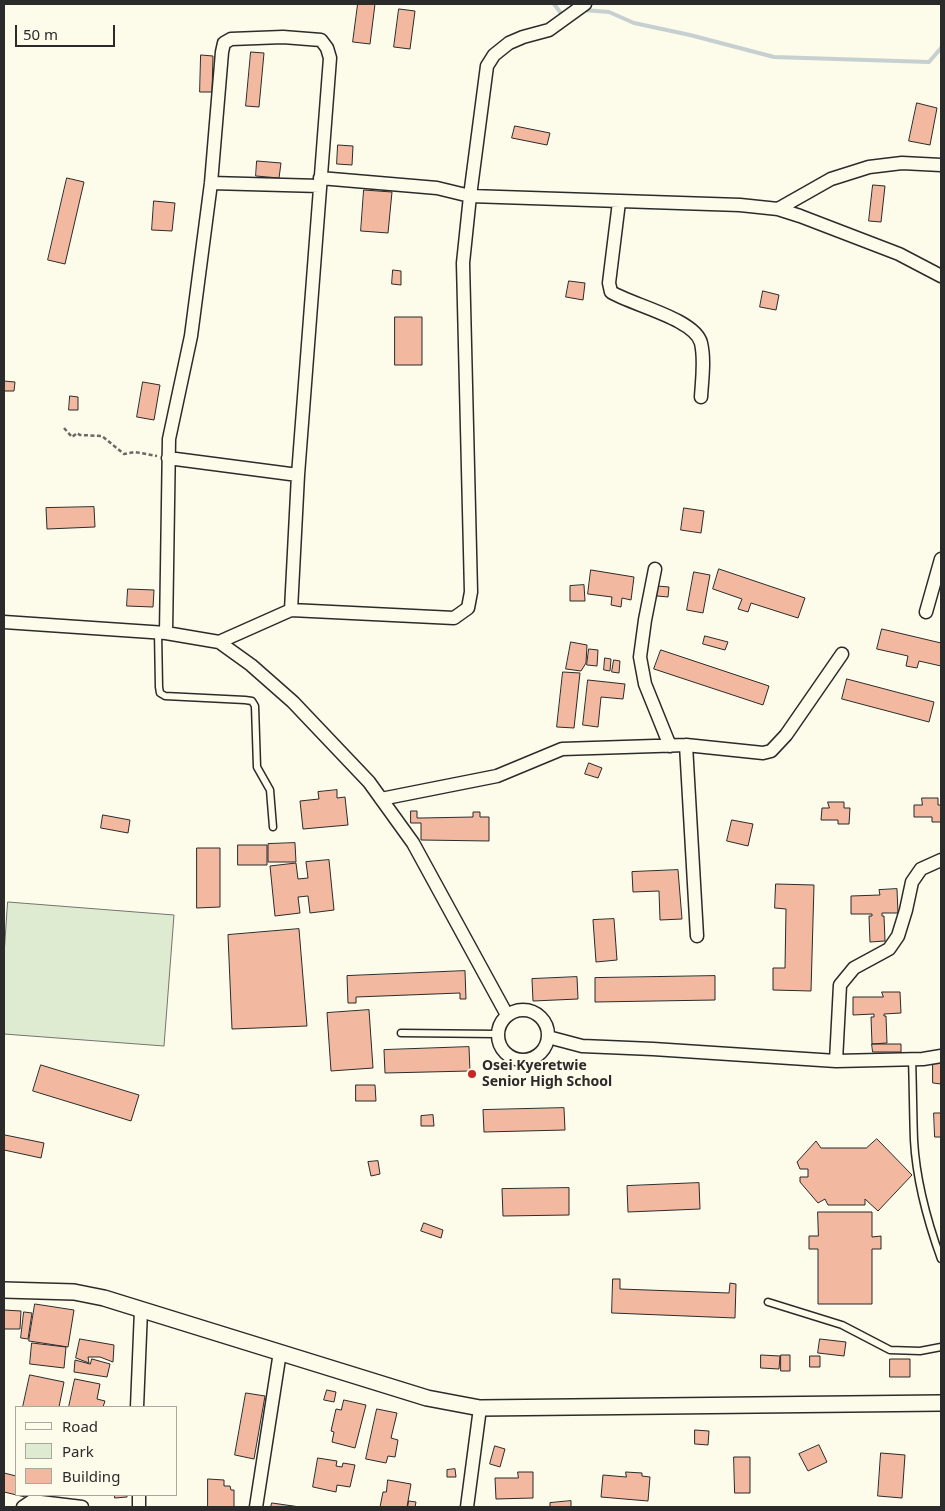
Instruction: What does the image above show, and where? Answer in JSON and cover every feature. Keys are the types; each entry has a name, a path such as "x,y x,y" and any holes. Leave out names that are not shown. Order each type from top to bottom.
{"street":[{"path":"220,642 291,610 454,618 468,608 471,592 463,264 487,66 491,59 509,43 549,30 585,4"},
{"path":"162,632 166,457 191,336 211,183 222,52 224,43 231,39 283,37 321,40 327,48 330,58 298,475 291,610"},
{"path":"778,209 832,178 869,167 902,163 941,165"},
{"path":"211,183 320,182 436,188 470,196 740,205 778,209 900,254 941,276"},
{"path":"619,202 609,283 611,292 680,322 694,331 701,342 700,398"},
{"path":"166,457 298,475"},
{"path":"926,612 941,560"},
{"path":"655,569 640,657 645,684 670,746"},
{"path":"4,622 162,632 220,642 251,665 293,702 369,782 382,799 413,843 507,1015"},
{"path":"382,799 497,776 562,749 686,745 763,753 771,751 786,735 842,654"},
{"path":"686,745 697,936"},
{"path":"836,1061 840,985 854,968 889,949 898,936 912,882 921,868 941,860"},
{"path":"520,1010 535,1013 545,1023 548,1037 543,1050 538,1056 532,1059 517,1060 510,1058 500,1048 497,1034 498,1027 507,1015 520,1010"},
{"path":"548,1037 582,1046 836,1061 912,1059 941,1056"},
{"path":"4,1290 74,1292 104,1298 427,1398 480,1408 941,1403"},
{"path":"137,1406 141,1310"},
{"path":"256,1507 280,1352"},
{"path":"467,1507 480,1408"},
{"path":"23,1507 32,1501 82,1507"}],"lane":[{"path":"162,632 160,693 165,696 245,700 252,702 254,706 257,767 270,790 273,827"},
{"path":"401,1033 497,1034"},
{"path":"912,1059 914,1141 922,1192 934,1241 941,1259"},
{"path":"768,1302 842,1325 890,1350 920,1351 941,1347"}],"path":[{"path":"64,428 72,437 77,433 80,436 102,436 124,454 135,452 166,457"}],"green space":[{"path":"8,902 174,915 164,1046 4,1034 4,955"}],"building":[{"path":"358,4 375,4 370,44 353,42"},
{"path":"399,9 415,11 410,49 394,47"},
{"path":"251,52 264,53 259,107 246,106"},
{"path":"201,55 213,56 212,92 200,92"},
{"path":"917,103 937,108 930,145 909,141"},
{"path":"515,126 550,133 547,145 512,138"},
{"path":"338,145 353,146 352,165 337,164"},
{"path":"257,161 281,163 279,178 256,176"},
{"path":"67,178 84,182 65,264 48,260"},
{"path":"873,185 885,186 881,222 869,221"},
{"path":"364,190 392,192 388,233 361,231"},
{"path":"154,201 175,203 172,231 152,230"},
{"path":"393,270 401,271 401,285 392,284"},
{"path":"569,281 585,283 583,300 566,297"},
{"path":"763,291 779,295 776,310 760,307"},
{"path":"395,317 422,317 422,365 395,365"},
{"path":"4,381 15,382 14,391 4,391"},
{"path":"143,382 160,385 154,420 137,417"},
{"path":"70,396 78,397 78,410 69,410"},
{"path":"94,507 95,527 47,529 46,508"},
{"path":"684,508 704,511 701,533 681,530"},
{"path":"719,569 805,598 798,618 751,603 748,612 738,609 742,599 713,589"},
{"path":"591,570 634,577 631,600 622,598 621,607 611,605 612,597 588,594"},
{"path":"694,572 710,575 703,613 687,610"},
{"path":"584,585 585,601 570,601 570,586"},
{"path":"657,586 669,587 668,597 657,596"},
{"path":"128,589 154,590 153,607 127,606"},
{"path":"882,629 941,643 941,666 919,661 917,668 906,666 908,656 877,649"},
{"path":"705,636 728,642 725,650 703,644"},
{"path":"571,642 587,645 586,663 581,671 566,669"},
{"path":"589,649 598,650 597,666 587,665"},
{"path":"661,650 769,686 763,705 654,669"},
{"path":"605,658 611,659 610,671 604,670"},
{"path":"614,660 620,661 619,673 612,672"},
{"path":"563,672 580,673 574,728 557,727"},
{"path":"847,679 934,702 929,722 842,699"},
{"path":"588,680 625,684 623,699 601,697 598,727 583,725"},
{"path":"589,763 602,768 598,778 585,774"},
{"path":"337,790 337,798 345,797 348,825 303,829 300,801 319,799 318,792"},
{"path":"922,798 938,798 938,805 941,805 941,822 932,822 932,817 914,817 914,805 922,805"},
{"path":"828,802 844,802 844,808 850,808 849,824 838,824 838,820 821,820 822,808 829,808"},
{"path":"411,811 417,811 417,818 473,817 473,812 480,812 480,817 489,817 489,841 421,840 421,823 411,823"},
{"path":"103,815 130,820 128,833 101,828"},
{"path":"732,820 753,824 748,846 727,841"},
{"path":"295,843 296,862 268,862 268,844"},
{"path":"238,845 267,845 267,865 238,865"},
{"path":"197,848 220,848 220,907 197,908"},
{"path":"329,860 334,910 310,913 308,896 298,897 300,913 275,916 270,866 296,863 298,879 308,878 306,862"},
{"path":"678,870 682,919 660,920 659,891 633,892 632,872"},
{"path":"776,884 814,885 811,991 773,990 773,968 785,968 786,909 775,908"},
{"path":"897,889 898,913 882,913 882,916 884,916 885,941 870,942 869,916 872,916 872,914 851,914 851,896 880,895 879,890"},
{"path":"614,919 617,960 596,962 593,920"},
{"path":"299,929 307,1026 232,1029 228,935"},
{"path":"465,971 466,999 460,999 460,993 356,997 356,1003 348,1003 347,976"},
{"path":"715,976 715,1000 595,1002 595,978"},
{"path":"577,977 578,999 533,1001 532,979"},
{"path":"882,992 900,992 901,1013 884,1014 886,1016 887,1043 872,1044 871,1017 874,1017 874,1014 853,1015 853,997 883,997"},
{"path":"369,1010 373,1068 331,1071 327,1013"},
{"path":"872,1044 901,1044 901,1052 873,1052"},
{"path":"469,1047 470,1071 385,1073 384,1050"},
{"path":"933,1061 941,1061 941,1084 933,1083"},
{"path":"41,1065 139,1095 131,1121 33,1091"},
{"path":"356,1085 375,1085 376,1101 356,1101"},
{"path":"564,1108 565,1130 484,1132 483,1110"},
{"path":"934,1113 941,1113 941,1137 935,1137"},
{"path":"433,1115 434,1126 421,1126 421,1116"},
{"path":"5,1135 44,1143 41,1158 4,1150"},
{"path":"877,1139 912,1175 878,1211 865,1199 865,1205 828,1205 825,1199 818,1203 800,1182 800,1177 808,1177 808,1169 800,1169 797,1162 816,1141 821,1148 866,1148"},
{"path":"378,1161 380,1174 371,1176 368,1162"},
{"path":"699,1183 700,1209 628,1212 627,1186"},
{"path":"569,1188 569,1215 503,1216 502,1189"},
{"path":"818,1212 872,1212 872,1237 881,1236 881,1249 872,1249 872,1304 818,1304 818,1249 809,1249 809,1236 818,1236"},
{"path":"424,1223 443,1230 441,1238 421,1231"},
{"path":"613,1279 620,1279 620,1289 729,1293 730,1283 736,1284 735,1318 612,1313"},
{"path":"35,1304 74,1310 68,1347 29,1341"},
{"path":"4,1310 21,1311 20,1329 4,1329"},
{"path":"24,1312 32,1313 28,1339 21,1338"},
{"path":"80,1339 114,1345 113,1362 100,1357 88,1357 89,1363 76,1358"},
{"path":"820,1339 846,1342 844,1356 818,1353"},
{"path":"32,1343 66,1347 64,1368 30,1364"},
{"path":"761,1355 780,1356 779,1369 761,1368"},
{"path":"781,1355 790,1355 790,1371 781,1371"},
{"path":"810,1356 820,1356 820,1367 810,1367"},
{"path":"92,1359 110,1364 107,1377 74,1372 75,1360 90,1364"},
{"path":"890,1359 910,1359 910,1377 890,1377"},
{"path":"30,1375 64,1382 59,1406 23,1406"},
{"path":"75,1379 100,1384 97,1399 105,1401 103,1406 69,1406"},
{"path":"327,1390 336,1392 334,1402 324,1400"},
{"path":"246,1393 265,1396 254,1459 235,1455"},
{"path":"344,1400 366,1405 355,1448 332,1442 334,1432 331,1431 336,1409 341,1410"},
{"path":"377,1409 397,1413 391,1438 398,1440 395,1457 388,1456 386,1463 366,1459"},
{"path":"695,1430 709,1431 708,1445 695,1444"},
{"path":"819,1445 827,1462 808,1471 799,1454"},
{"path":"495,1446 505,1449 500,1467 490,1464"},
{"path":"881,1453 905,1455 902,1498 878,1496"},
{"path":"734,1457 750,1457 750,1493 735,1493"},
{"path":"318,1458 337,1461 336,1466 342,1467 343,1463 355,1465 350,1487 337,1485 336,1492 313,1487"},
{"path":"455,1469 456,1477 447,1477 447,1470"},
{"path":"518,1472 533,1472 533,1498 496,1499 495,1478 518,1478"},
{"path":"626,1472 642,1473 642,1476 650,1477 648,1501 601,1497 603,1475 626,1477"},
{"path":"4,1473 15,1476 15,1495 4,1492"},
{"path":"208,1479 224,1480 224,1486 230,1486 231,1490 234,1490 234,1507 208,1507"},
{"path":"388,1480 411,1484 407,1507 380,1507"},
{"path":"21,1496 40,1496 38,1500"},
{"path":"115,1496 127,1496 127,1497 115,1498"},
{"path":"409,1501 416,1502 415,1507 408,1507"},
{"path":"571,1501 571,1507 550,1507 550,1503"},
{"path":"272,1503 300,1507 271,1507"}],"waterway":[{"path":"554,4 563,16"},
{"path":"583,10 609,12 634,23 690,35 774,57 929,62 941,48"}],"place":[{"name":"Osei Kyeretwie Senior High School","path":"472,1074"}]}
